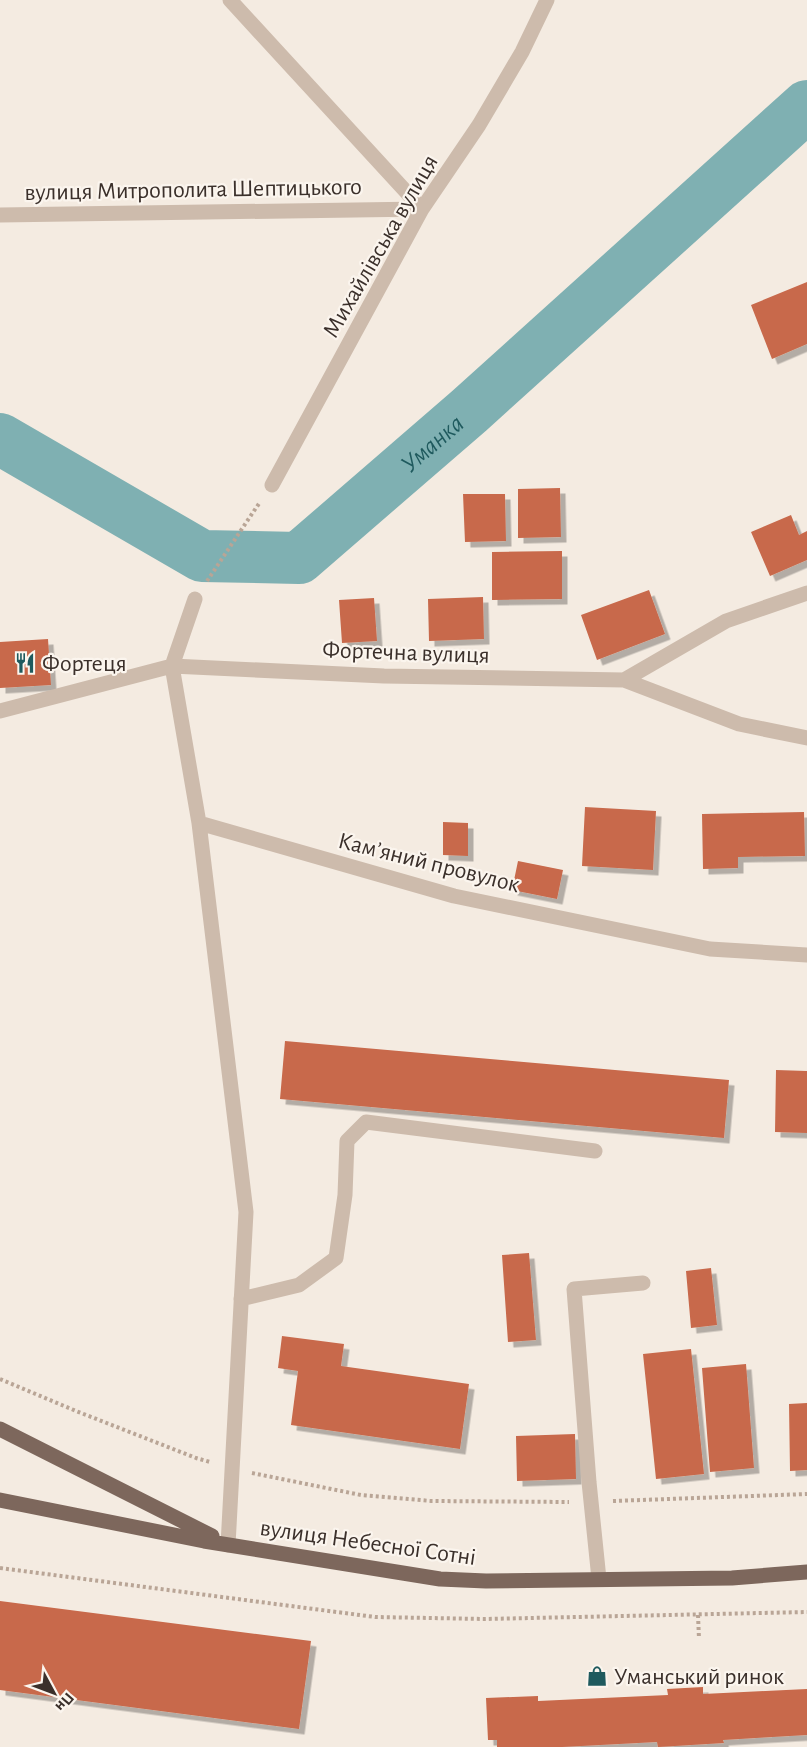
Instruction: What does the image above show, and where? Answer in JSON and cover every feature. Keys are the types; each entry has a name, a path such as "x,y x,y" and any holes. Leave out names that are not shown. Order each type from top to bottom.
{"main road":[{"path":"0,1429 228,1545"},
{"name":"вулиця Небесної Сотні","path":"0,1500 228,1545 440,1579 486,1581 732,1578 807,1572"}],"street":[{"path":"230,0 422,209"},
{"name":"Михайлівська вулиця","path":"272,485 422,209 484,116 522,52 547,0"},
{"name":"вулиця Митрополита Шептицького","path":"0,214 422,209"},
{"path":"624,680 726,621 807,593"},
{"path":"195,599 172,666 199,823 246,1212 228,1545"},
{"name":"Фортечна вулиця","path":"0,711 172,666 384,676 624,680 739,724 807,738"},
{"name":"Камʼяний провулок","path":"199,823 466,898 710,949 807,955"},
{"path":"241,1299 299,1285 336,1258 345,1195 347,1141 366,1122 595,1151"},
{"path":"599,1580 574,1288 643,1283"}],"path":[{"path":"195,599 272,485"},
{"path":"0,1379 196,1458 266,1477 361,1496 431,1501 591,1502 807,1494"},
{"path":"0,1568 375,1617 485,1619 807,1612"},
{"path":"698,1615 699,1639"}],"building":[{"path":"807,282 807,344 772,359 751,305"},
{"path":"560,488 561,537 518,538 518,489"},
{"path":"463,494 505,494 506,541 465,542"},
{"path":"791,515 799,535 807,531 807,560 770,576 751,532"},
{"path":"562,551 562,599 492,600 492,552"},
{"path":"649,590 665,634 597,660 581,615"},
{"path":"483,597 484,639 429,641 428,599"},
{"path":"374,598 377,641 342,643 339,600"},
{"name":"Фортеця","path":"48,639 51,685 0,688 0,642"},
{"path":"585,807 656,811 653,870 582,866"},
{"path":"804,812 805,856 738,857 738,868 703,869 702,814"},
{"path":"443,822 468,823 468,856 443,855"},
{"path":"518,861 563,870 557,899 512,890"},
{"path":"285,1041 729,1080 724,1138 280,1099"},
{"path":"776,1070 807,1071 807,1133 775,1132"},
{"path":"529,1253 536,1340 508,1342 502,1255"},
{"path":"711,1268 717,1325 691,1328 686,1271"},
{"path":"282,1336 344,1344 341,1366 469,1384 460,1449 291,1425 298,1371 278,1368"},
{"path":"691,1349 704,1474 656,1479 643,1354"},
{"path":"746,1364 754,1468 710,1472 702,1368"},
{"path":"807,1403 807,1470 790,1471 789,1404"},
{"path":"575,1434 576,1479 517,1481 516,1436"},
{"path":"0,1601 311,1641 299,1729 0,1690"},
{"path":"703,1687 703,1694 807,1689 807,1735 658,1747 657,1742 562,1747 497,1747 497,1740 488,1740 486,1698 538,1696 538,1701 668,1695 667,1689"}],"waterway":[{"name":"Уманка","path":"0,439 202,556 299,558 469,411 807,106"}],"place":[{"name":"Фортеця","path":"25,663"},
{"name":"Уманський ринок","path":"597,1676"}]}
